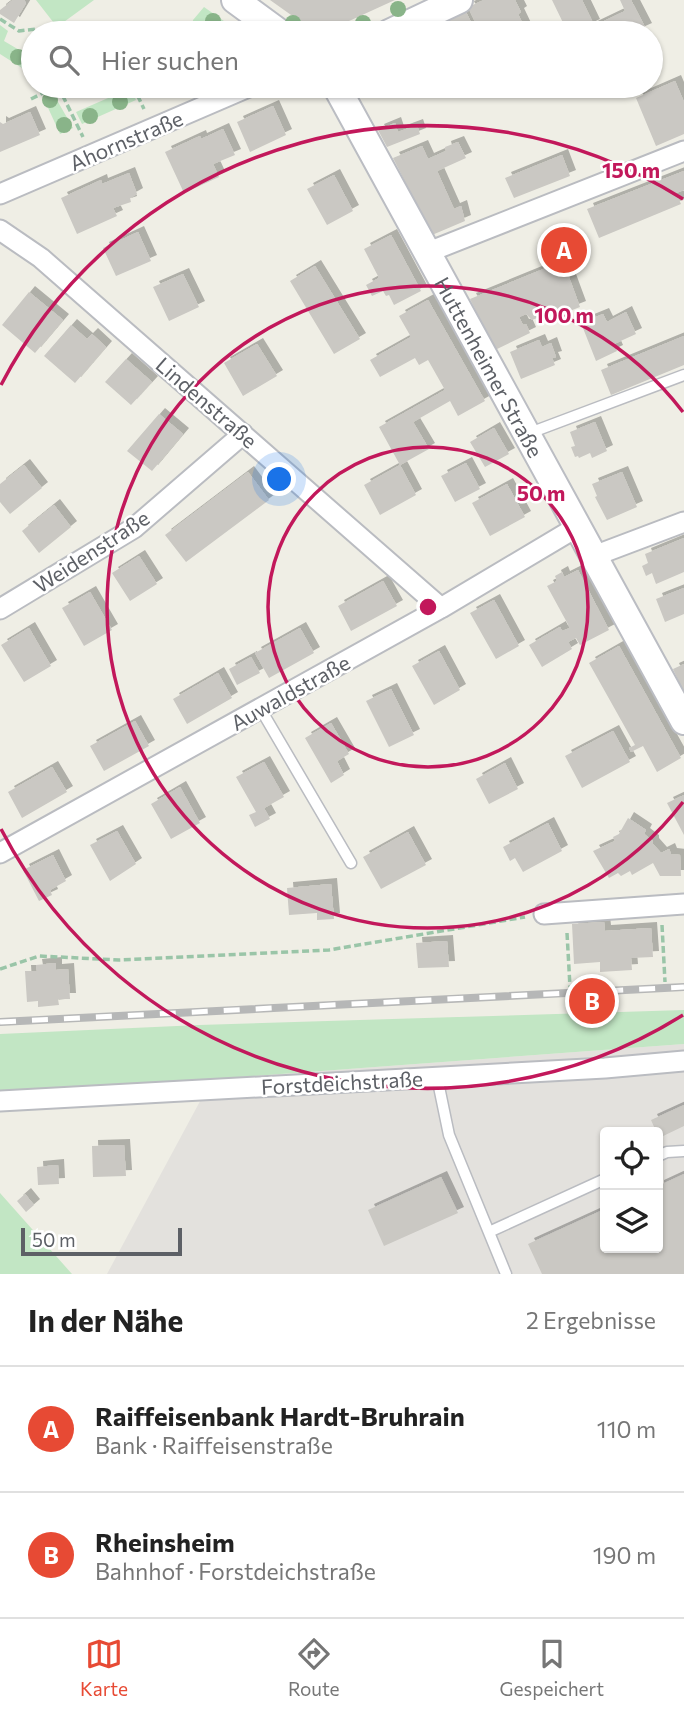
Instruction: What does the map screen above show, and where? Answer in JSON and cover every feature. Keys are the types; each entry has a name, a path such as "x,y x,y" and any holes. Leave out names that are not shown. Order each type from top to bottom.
{"street":[{"path":"235,0 264,21"},
{"path":"414,21 459,0"},
{"name":"Ahornstraße","path":"0,194 223,98"},
{"name":"Huttenheimer Straße","path":"342,98 684,721"},
{"path":"426,253 684,151"},
{"name":"Lindenstraße","path":"0,230 41,258 441,608"},
{"name":"Weidenstraße","path":"2,603 134,528 243,434"},
{"path":"594,556 684,522"},
{"name":"Auwaldstraße","path":"0,853 441,608 577,527"},
{"path":"544,914 684,904"},
{"name":"Forstdeichstraße","path":"0,1101 605,1068 684,1061"}],"lane":[{"path":"527,434 684,375"},
{"path":"260,708 351,863"},
{"path":"437,1077 449,1135 506,1274"},
{"path":"663,1154 684,1150"},
{"path":"489,1231 600,1182"}],"path":[{"path":"0,19 21,31"},
{"path":"63,98 92,154"},
{"path":"139,98 153,128"},
{"path":"661,905 665,982"},
{"path":"566,912 570,987"},
{"path":"0,969 39,956 119,960 329,950 544,914"}],"shaded area":[{"path":"684,1044 684,1274 107,1274 212,1079"}],"green space":[{"path":"36,0 94,0 65,21 52,21"},
{"path":"204,7 224,21 193,21"},
{"path":"0,25 8,31 4,41 21,51 21,67 0,54"},
{"path":"56,98 73,128 60,134 44,99"},
{"path":"108,98 136,100 82,124 76,112"},
{"path":"684,1010 684,1044 212,1079 0,1104 0,1034"},
{"path":"0,1193 72,1274 0,1274"}],"building":[{"path":"13,0 24,0 26,3 14,23 0,14 0,10"},
{"path":"270,0 395,0 349,21 300,21"},
{"path":"484,0 515,0 521,12 518,14 521,21 475,21 468,7"},
{"path":"552,0 582,0 592,21 562,21"},
{"path":"620,0 631,0 642,21 604,21 625,11"},
{"path":"464,8 470,21 432,21"},
{"path":"675,81 684,102 684,134 656,146 636,98 663,98 663,86"},
{"path":"273,106 286,135 250,152 237,122"},
{"path":"30,112 40,135 0,152 0,122 3,124"},
{"path":"395,123 398,132 417,125 420,134 387,147 378,130"},
{"path":"223,129 235,155 213,164 219,177 184,193 165,152"},
{"path":"458,142 466,158 437,171 454,209 461,206 465,221 432,235 393,158 422,146 428,159"},
{"path":"562,155 570,176 514,198 505,178"},
{"path":"684,171 684,190 676,193 681,204 599,238 587,209"},
{"path":"129,173 137,194 130,198 131,202 113,208 117,216 77,234 61,198 101,180 102,184"},
{"path":"334,175 353,211 327,225 307,189"},
{"path":"138,232 151,261 116,276 103,248"},
{"path":"391,235 421,291 394,305 389,295 386,296 383,291 372,296 366,285 379,278 364,249"},
{"path":"563,261 580,307 562,314 560,309 532,320 526,314 519,317 530,333 495,350 470,299"},
{"path":"315,266 360,339 334,354 290,281"},
{"path":"183,274 199,307 169,321 153,287"},
{"path":"29,292 63,320 35,353 2,325"},
{"path":"428,300 485,401 458,416 450,401 413,422 429,449 400,465 379,427 445,390 428,360 419,365 415,358 380,377 370,360 411,337 399,316"},
{"path":"626,312 636,334 614,344 617,351 596,361 581,323 603,314 607,322"},
{"path":"71,325 87,339 92,334 106,347 75,383 44,356"},
{"path":"684,336 684,365 611,395 601,370"},
{"path":"539,340 542,347 551,343 556,357 552,358 555,365 521,379 510,352"},
{"path":"257,344 277,376 243,396 224,363"},
{"path":"126,359 152,382 131,405 105,382"},
{"path":"159,414 183,434 152,471 127,451"},
{"path":"595,422 607,451 592,458 590,453 575,457 571,447 575,446 570,432"},
{"path":"494,428 509,454 485,467 470,442"},
{"path":"466,463 480,489 455,502 441,476"},
{"path":"24,465 42,488 10,514 0,502 0,484"},
{"path":"400,465 416,495 380,515 364,485"},
{"path":"248,472 269,500 186,562 165,535"},
{"path":"622,472 637,507 607,520 595,497 597,496 592,484"},
{"path":"507,484 525,517 490,536 472,503"},
{"path":"54,505 71,527 39,553 22,531"},
{"path":"684,538 684,572 656,584 652,573 646,576 642,566 648,563 645,554"},
{"path":"139,556 157,584 130,601 112,573"},
{"path":"578,570 609,630 580,645 576,638 568,642 572,649 542,667 529,645 560,627 562,631 570,628 547,586 557,581 555,576 562,572 564,577"},
{"path":"383,581 397,606 351,631 338,606"},
{"path":"684,588 684,614 665,622 656,599"},
{"path":"90,592 112,630 84,646 62,608"},
{"path":"494,600 519,646 496,659 470,613"},
{"path":"29,628 51,666 24,682 1,645"},
{"path":"300,628 314,653 269,678 255,653"},
{"path":"619,646 681,758 657,772 643,746 631,752 629,748 635,745 589,663"},
{"path":"439,651 460,690 434,705 412,666"},
{"path":"251,657 260,673 237,685 229,669"},
{"path":"684,664 684,693 673,669"},
{"path":"218,673 232,698 187,724 173,699"},
{"path":"391,689 414,735 389,747 366,701"},
{"path":"135,721 149,746 104,771 90,746"},
{"path":"331,723 349,754 337,761 344,775 331,783 305,738"},
{"path":"613,731 630,762 582,788 565,756"},
{"path":"264,762 284,797 264,808 270,819 255,827 249,815 256,812 236,777"},
{"path":"505,763 518,789 489,804 476,779"},
{"path":"52,767 67,792 22,818 8,792"},
{"path":"180,787 200,823 171,839 151,804"},
{"path":"684,795 684,835 667,803"},
{"path":"628,818 646,830 644,834 661,853 669,849 671,854 680,855 681,876 660,876 653,863 632,875 630,871 609,878 593,851 615,841 613,837 619,834"},
{"path":"548,823 562,851 523,872 515,858 510,861 503,847"},
{"path":"117,831 136,864 110,881 90,845"},
{"path":"408,832 426,865 381,889 363,857"},
{"path":"53,855 66,881 50,890 52,895 39,901 23,870"},
{"path":"331,884 334,919 317,920 317,913 289,915 287,888"},
{"path":"604,922 605,931 651,928 653,957 631,958 632,970 600,972 600,962 574,964 572,924"},
{"path":"447,941 449,967 418,968 416,943"},
{"path":"56,963 56,970 68,969 70,999 58,999 59,1005 38,1007 38,1001 27,1002 25,971 37,971 36,965"},
{"path":"684,1105 684,1126 663,1136 663,1127 654,1127 651,1120"},
{"path":"124,1145 126,1176 93,1177 92,1146"},
{"path":"58,1165 59,1184 38,1185 37,1167"},
{"path":"684,1174 684,1274 542,1274 528,1244 600,1211 600,1253 663,1253 663,1184"},
{"path":"441,1177 458,1213 384,1246 368,1210"},
{"path":"25,1194 34,1205 26,1212 17,1201"}],"railway":[{"path":"0,1022 684,987"}],"place":[{"name":"Raiffeisenbank Hardt-Bruhrain","path":"564,250"},
{"name":"Rheinsheim","path":"592,1001"}]}
